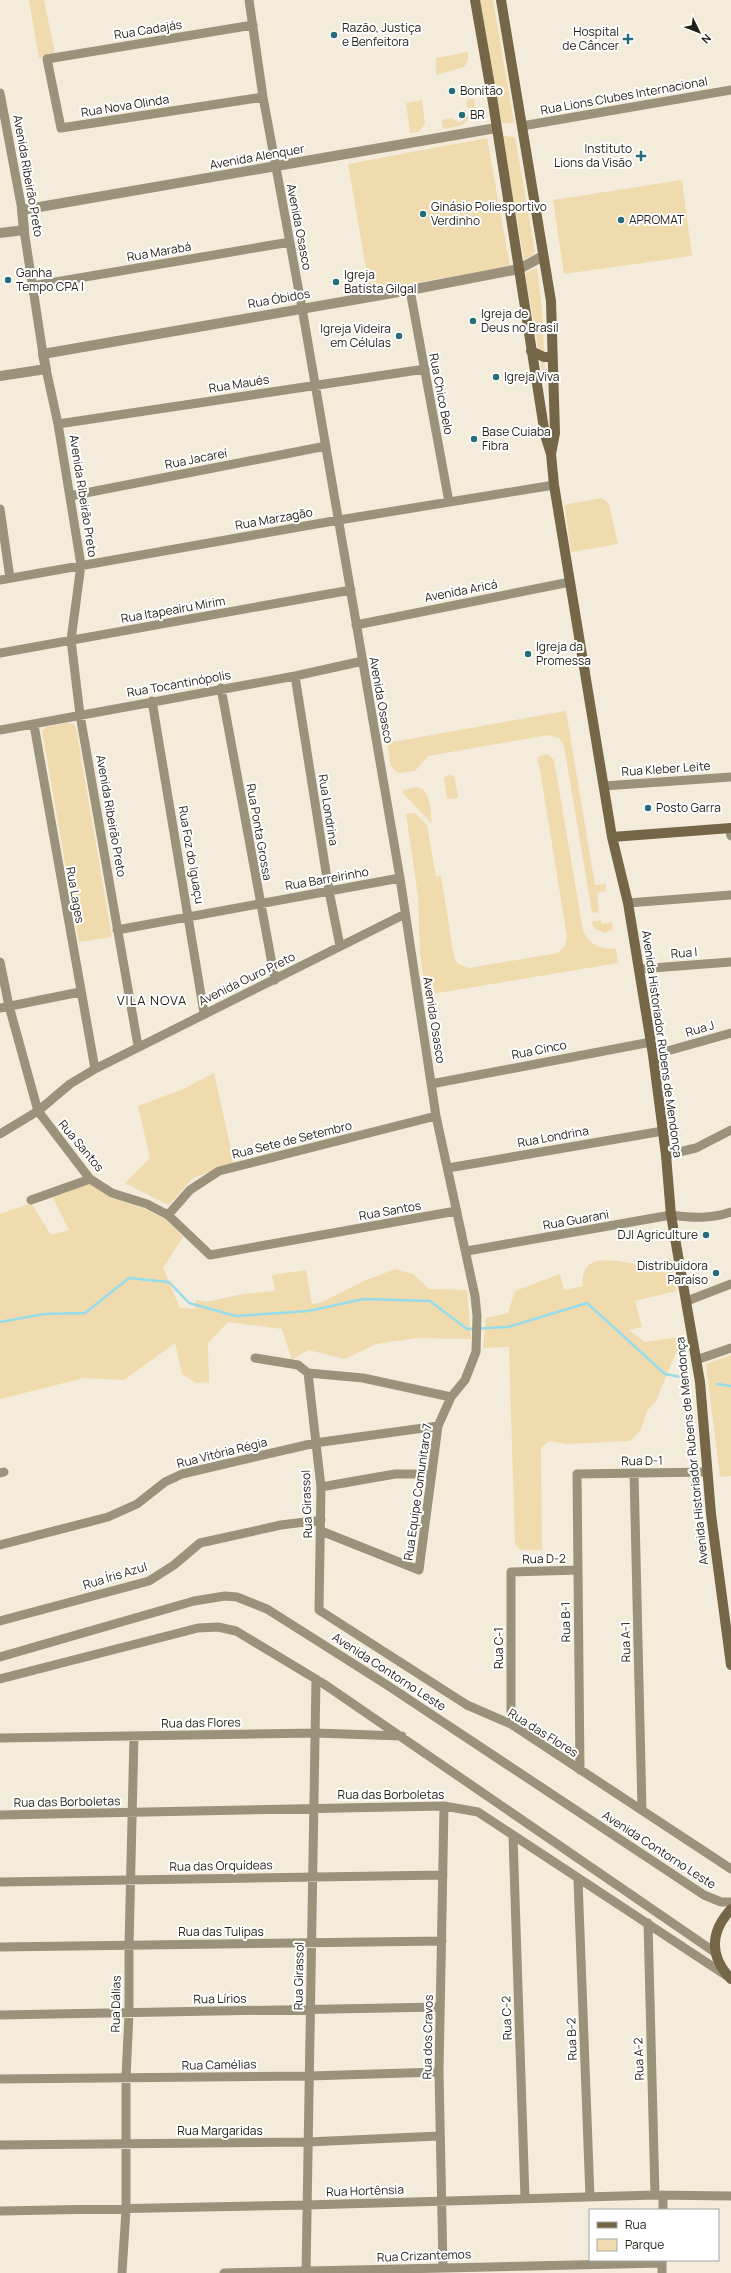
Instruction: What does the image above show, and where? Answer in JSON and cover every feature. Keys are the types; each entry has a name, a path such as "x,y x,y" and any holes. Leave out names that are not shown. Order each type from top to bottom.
{"main road":[{"name":"Avenida Historiador Rubens de Mendonça","path":"474,0 519,268 545,435 552,454"},
{"name":"Avenida Historiador Rubens de Mendonça","path":"501,0 551,301 551,357 555,433 552,454 554,485 612,836 628,903 653,1055 666,1155 671,1216 687,1301 696,1360 707,1472 731,1665"},
{"path":"531,351 544,357 551,357"},
{"path":"612,836 730,831"},
{"path":"731,1909 721,1920 716,1933 716,1953 723,1971 731,1979"}],"street":[{"name":"Avenida Osasco","path":"249,0 275,167 316,385 400,878 436,1116 456,1211 467,1251 475,1296 477,1323 476,1352 465,1380 451,1397"},
{"name":"Rua Cadajás","path":"47,59 253,25"},
{"name":"Rua Nova Olinda","path":"47,59 61,128 263,97"},
{"name":"Rua Lions Clubes Internacional","path":"522,126 731,90"},
{"name":"Avenida Ribeirão Preto","path":"0,93 22,210 43,354 58,424 81,565 71,640 80,714 138,1046"},
{"name":"Avenida Alenquer","path":"22,210 496,128"},
{"path":"0,233 24,230"},
{"name":"Rua Marabá","path":"32,286 290,242"},
{"name":"Rua Óbidos","path":"43,354 410,290 519,268 543,256"},
{"name":"Rua Chico Belo","path":"410,290 449,502"},
{"path":"0,376 46,369"},
{"name":"Rua Maués","path":"58,424 424,369"},
{"name":"Rua Jacareí","path":"70,496 326,446"},
{"name":"Rua Marzagão","path":"0,580 339,520 554,485"},
{"path":"0,509 10,578"},
{"name":"Avenida Aricá","path":"356,624 570,582"},
{"name":"Rua Itapeairu Mirim","path":"0,653 351,590"},
{"name":"Rua Tocantinópolis","path":"0,730 34,725 80,714 222,688 295,676 363,661"},
{"name":"Rua Londrina","path":"295,676 329,891 340,946"},
{"name":"Rua Ponta Grossa","path":"222,688 275,980"},
{"name":"Rua Foz do Iguaçu","path":"152,701 204,1013"},
{"name":"Rua Lages","path":"34,725 94,1069"},
{"name":"Rua Kleber Leite","path":"604,786 731,777"},
{"name":"Rua Barreirinho","path":"117,930 400,878"},
{"path":"628,903 731,895"},
{"name":"Avenida Ouro Preto","path":"0,1134 38,1111 70,1084 94,1069 204,1013 275,980 406,914"},
{"name":"Rua Santos","path":"0,962 4,1007 38,1111 90,1179 112,1193 147,1204 168,1215 210,1255 456,1211"},
{"name":"Rua I","path":"639,969 731,962"},
{"path":"4,1007 80,992"},
{"name":"Rua J","path":"653,1055 731,1033"},
{"name":"Rua Cinco","path":"431,1084 651,1042"},
{"name":"Rua Sete de Setembro","path":"168,1215 190,1190 219,1172 436,1116"},
{"path":"666,1155 696,1148 731,1130"},
{"name":"Rua Londrina","path":"448,1168 663,1131"},
{"path":"31,1200 90,1179"},
{"name":"Rua Guarani","path":"467,1251 671,1216 690,1218 717,1217 731,1212"},
{"path":"687,1301 731,1284"},
{"path":"696,1360 731,1348"},
{"path":"255,1358 298,1365 308,1373 363,1378 451,1397"},
{"name":"Rua Girassol","path":"308,1373 321,1487 319,1610"},
{"name":"Rua Equipe Comunitaro 7","path":"321,1531 419,1570 430,1474 438,1426 451,1397"},
{"name":"Rua Vitória Régia","path":"0,1545 108,1517 137,1504 165,1482 182,1474 315,1444 438,1426"},
{"name":"Rua D-1","path":"577,1474 707,1472"},
{"name":"Rua A-1","path":"634,1473 642,1810"},
{"path":"321,1487 395,1474 430,1474"},
{"name":"Rua B-1","path":"577,1474 580,1770"},
{"name":"Rua Íris Azul","path":"0,1621 149,1581 174,1564 200,1543 281,1525 321,1520"},
{"name":"Rua D-2","path":"511,1572 578,1570"},
{"name":"Rua C-1","path":"511,1572 511,1724"},
{"name":"Avenida Contorno Leste","path":"0,1657 194,1601 224,1596 237,1597 267,1609 286,1620 387,1684 704,1895 721,1902 731,1902"},
{"name":"Rua das Flores","path":"319,1610 466,1705 511,1724 731,1869"},
{"path":"0,1679 198,1628 218,1627 236,1631 316,1679 402,1736 716,1953"},
{"name":"Rua Girassol","path":"306,2272 316,1679"},
{"name":"Rua das Flores","path":"0,1738 315,1733 402,1736"},
{"name":"Rua Dálias","path":"122,2273 126,2210 126,2078 129,2013 128,1945 134,1736"},
{"name":"Rua das Borboletas","path":"0,1815 444,1806 478,1812 578,1880 648,1922 731,1979"},
{"name":"Rua dos Cravos","path":"443,2268 439,2072 444,1806"},
{"name":"Rua C-2","path":"513,1837 525,2198"},
{"name":"Rua das Orquídeas","path":"0,1882 443,1875"},
{"name":"Rua B-2","path":"578,1880 590,2197"},
{"name":"Rua A-2","path":"648,1922 659,2195 663,2209"},
{"name":"Rua das Tulipas","path":"0,1947 312,1944 442,1941"},
{"name":"Rua Lírios","path":"0,2015 440,2008"},
{"name":"Rua Camélias","path":"0,2079 310,2076 439,2072"},
{"name":"Rua Margaridas","path":"0,2145 308,2142 440,2136"},
{"name":"Rua Hortênsia","path":"0,2211 126,2210 659,2195 731,2196"},
{"path":"662,2261 662,2273"},
{"name":"Rua Crizantemos","path":"224,2273 306,2272 662,2261"}],"green space":[{"path":"29,0 44,0 55,54 39,58"},
{"path":"480,0 493,0 514,123 501,123"},
{"path":"468,52 468,60 464,67 436,75 436,58"},
{"path":"468,99 475,99 473,114 462,125 446,129 442,126 442,120 451,118 460,123 472,111 466,105"},
{"path":"422,100 425,124 419,132 410,133 406,103"},
{"path":"502,136 515,137 535,251 533,255 524,259"},
{"path":"487,138 510,266 370,291 348,164"},
{"name":"APROMAT","path":"682,180 692,256 564,274 553,200"},
{"path":"537,268 542,309 546,391 525,273"},
{"path":"602,498 609,504 618,544 571,552 565,507 567,504"},
{"path":"566,711 595,885 606,884 606,891 597,893 599,912 594,913 592,912 564,746 559,738 548,735 428,756 415,771 398,773 391,767 387,743"},
{"path":"68,723 74,724 76,728 112,937 79,942 42,731 46,727"},
{"path":"545,754 549,755 554,760 583,930 585,935 592,943 600,947 610,949 616,948 618,963 426,995 420,954 418,896 406,814 415,813 427,825 436,877 441,876 454,957 458,964 469,968 558,953 565,946 567,937 539,764 537,764 538,757"},
{"path":"449,774 455,778 458,798 447,799 444,778"},
{"path":"417,787 422,789 428,797 432,824 402,792 403,790"},
{"path":"601,920 602,924 612,922 613,929 605,933 595,929 591,922"},
{"path":"214,1073 234,1163 193,1178 169,1205 125,1183 150,1158 138,1106 181,1090"},
{"path":"89,1182 110,1197 145,1209 165,1219 183,1237 163,1268 180,1308 195,1309 196,1300 206,1302 243,1294 275,1291 272,1275 306,1270 312,1304 320,1303 364,1281 395,1269 413,1274 429,1289 467,1290 471,1339 416,1338 376,1344 345,1359 308,1350 292,1360 282,1329 228,1322 208,1343 209,1382 196,1383 182,1374 175,1343 124,1380 84,1378 0,1399 0,1214 31,1203 51,1235 69,1230 52,1196"},
{"path":"671,1258 676,1291 635,1301 642,1327 629,1330 645,1342 685,1336 677,1350 656,1401 647,1411 641,1430 630,1441 566,1444 549,1441 541,1448 542,1550 520,1550 515,1544 509,1347 483,1348 486,1318 508,1313 515,1291 560,1274 564,1290 583,1286 583,1274 587,1267 594,1262 602,1260 645,1265"},
{"path":"731,1355 731,1476 720,1477 706,1364"}],"waterway":[{"path":"0,1322 44,1314 85,1313 129,1278 169,1282 189,1303 236,1316 308,1311 364,1299 430,1301 467,1329 508,1327 587,1303 665,1374 681,1377"},
{"path":"717,1384 731,1386"}],"place":[{"name":"Razão, Justiça e Benfeitora","path":"334,35"},
{"name":"Hospital de Câncer","path":"628,39"},
{"name":"Bonitão","path":"452,91"},
{"name":"BR","path":"462,115"},
{"name":"Instituto Lions da Visão","path":"641,156"},
{"name":"Ginásio Poliesportivo Verdinho","path":"423,214"},
{"name":"APROMAT","path":"621,220"},
{"name":"Ganha Tempo CPA I","path":"8,280"},
{"name":"Igreja Batista Gilgal","path":"336,282"},
{"name":"Igreja de Deus no Brasil","path":"473,321"},
{"name":"Igreja Videira em Células","path":"399,336"},
{"name":"Igreja Viva","path":"496,377"},
{"name":"Base Cuiaba Fibra","path":"474,439"},
{"name":"Igreja da Promessa","path":"528,654"},
{"name":"Posto Garra","path":"648,808"},
{"name":"DJI Agriculture","path":"706,1235"},
{"name":"Distribuidora Paraíso","path":"716,1273"}],"district":[{"name":"VILA NOVA","path":"152,1000"}]}
